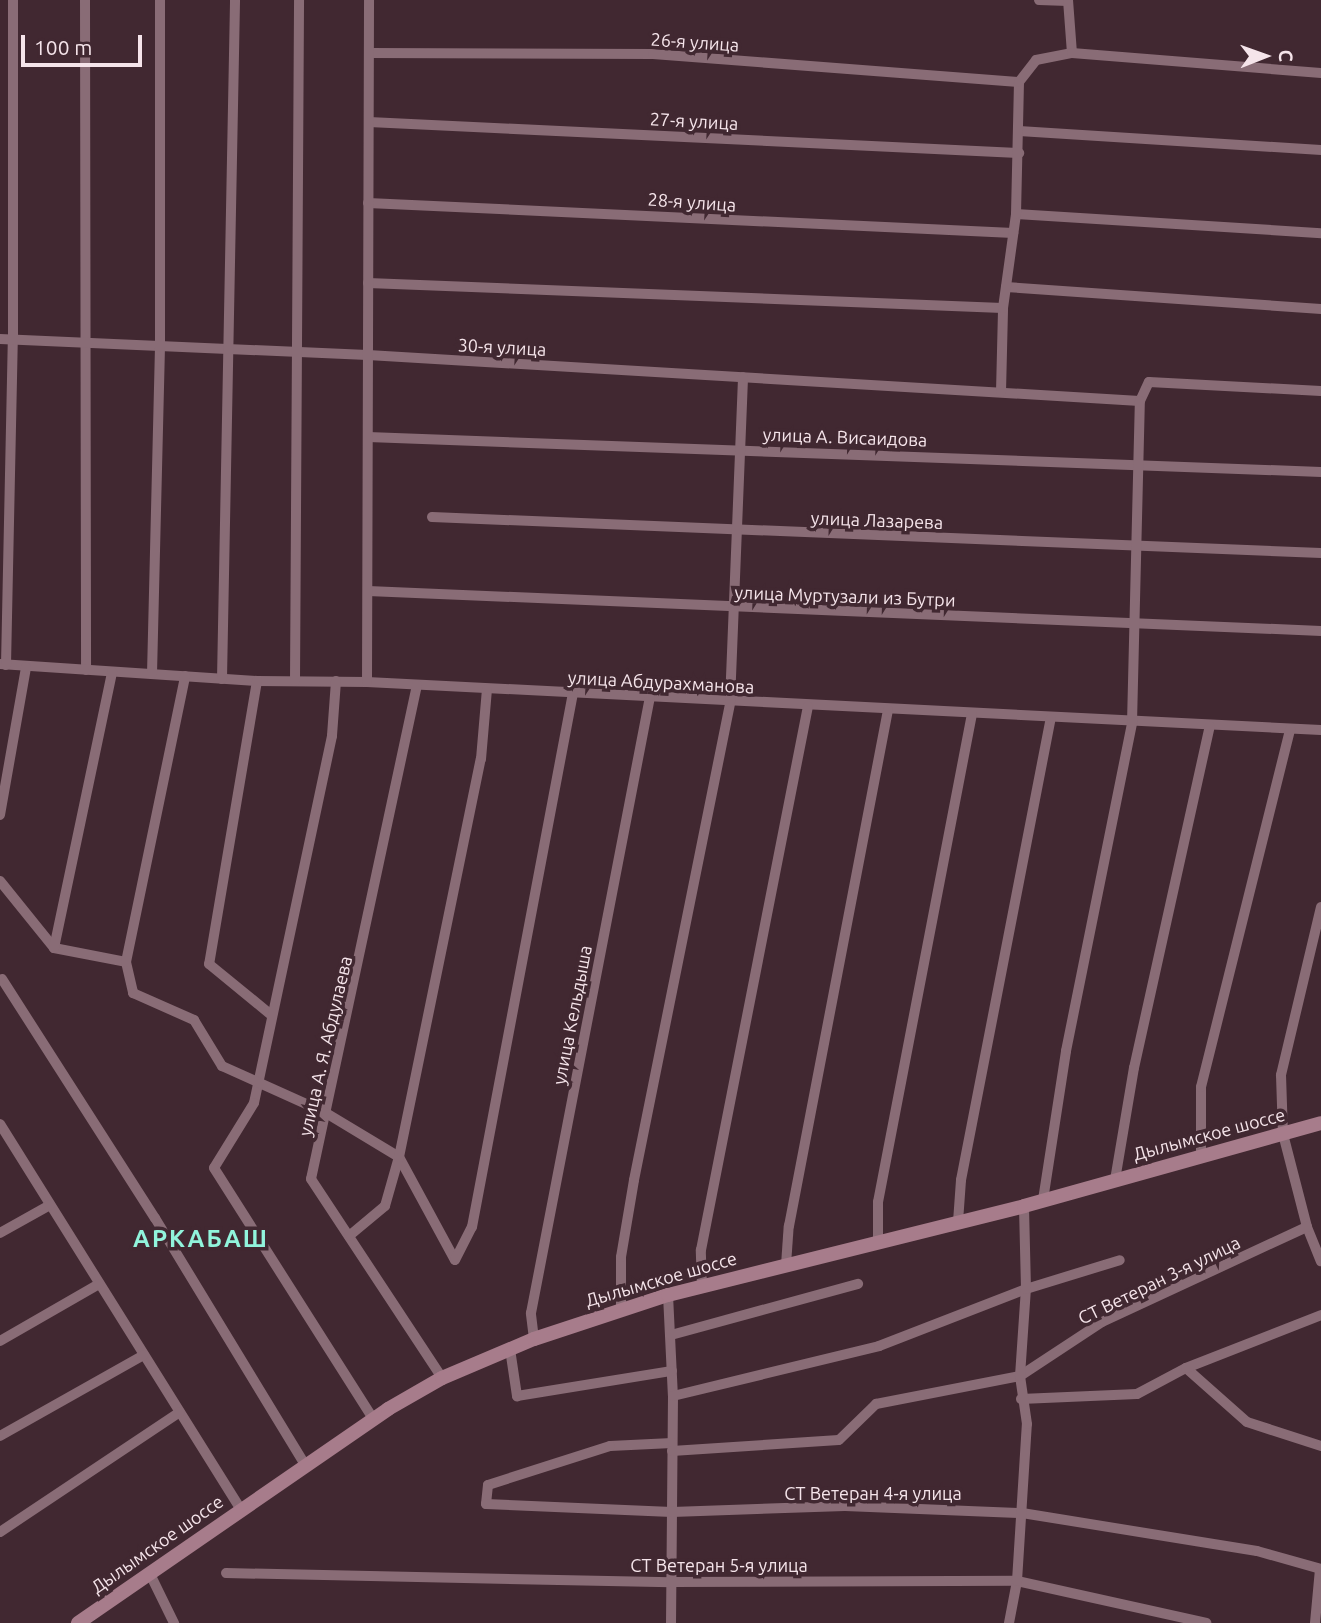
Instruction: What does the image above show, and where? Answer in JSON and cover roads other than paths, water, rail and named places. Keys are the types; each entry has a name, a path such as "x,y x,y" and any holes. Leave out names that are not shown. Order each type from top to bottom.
{"main road":[{"name":"Дылымское шоссе","path":"78,1623 373,1419 442,1378 534,1339 621,1308 668,1295 1024,1206 1321,1123"}],"street":[{"path":"3,664 13,340 13,0"},
{"path":"85,0 88,343 86,670"},
{"path":"152,674 160,347 160,0"},
{"path":"222,679 235,0"},
{"path":"295,681 299,0"},
{"path":"367,682 369,0"},
{"path":"1039,0 1068,1 1072,53"},
{"name":"26-я улица","path":"369,53 653,54 1019,82"},
{"path":"1001,392 1003,308 1016,214 1020,131 1019,82 1035,60 1072,53 1321,73"},
{"name":"27-я улица","path":"369,121 1018,153"},
{"path":"1020,131 1321,150"},
{"name":"28-я улица","path":"368,203 1013,233"},
{"path":"1016,214 1321,233"},
{"path":"368,283 1003,308"},
{"path":"1006,287 1321,309"},
{"name":"30-я улица","path":"0,339 296,354 368,355 1140,401"},
{"path":"621,1308 621,1257 636,1167 730,702 738,449 743,377"},
{"path":"1043,1200 1066,1051 1132,723 1140,401 1149,382 1321,391"},
{"name":"улица А. Висаидова","path":"368,438 738,449 1321,472"},
{"name":"улица Лазарева","path":"432,517 1321,553"},
{"name":"улица Муртузали из Бутри","path":"368,592 1321,631"},
{"name":"улица Абдурахманова","path":"3,664 257,681 367,682 1051,719 1321,730"},
{"path":"0,815 26,667"},
{"path":"54,948 112,672"},
{"path":"185,676 126,962 133,993 194,1020 222,1066 326,1113 399,1157 455,1260 472,1227 573,693"},
{"path":"257,681 209,964 270,1014"},
{"path":"336,681 332,736 267,1027 254,1103 214,1168 373,1419"},
{"name":"улица А. Я. Абдулаева","path":"416,685 311,1179 442,1378"},
{"path":"349,1236 385,1206 399,1157 481,759 487,689"},
{"name":"улица Кельдыша","path":"534,1339 531,1313 650,697"},
{"path":"702,1286 701,1250 808,706"},
{"path":"786,1265 789,1226 888,710"},
{"path":"878,1242 878,1202 972,714"},
{"path":"958,1222 961,1180 1051,719"},
{"path":"1115,1180 1133,1069 1210,726"},
{"path":"1201,1156 1201,1087 1290,729"},
{"path":"0,881 54,948 126,962"},
{"path":"1321,907 1281,1075 1283,1134 1307,1227 1321,1261"},
{"path":"2,979 155,1218 305,1465"},
{"path":"1,1129 241,1509"},
{"path":"0,1233 50,1205"},
{"path":"1009,1623 1017,1581 1027,1424 1021,1399 1020,1376 1026,1289 1024,1206"},
{"name":"СТ Ветеран 3-я улица","path":"486,1504 488,1485 610,1446 672,1447 839,1440 876,1404 1020,1376 1102,1322 1307,1227"},
{"path":"673,1396 879,1346 1026,1289 1121,1260"},
{"path":"0,1341 99,1283"},
{"path":"671,1335 858,1284"},
{"path":"668,1295 673,1396 671,1623"},
{"path":"1021,1399 1137,1394 1186,1368 1321,1315"},
{"path":"510,1349 517,1396 671,1371"},
{"path":"0,1436 144,1355"},
{"path":"1186,1368 1247,1422 1321,1446"},
{"path":"0,1532 180,1412"},
{"name":"СТ Ветеран 4-я улица","path":"486,1504 672,1512 845,1506 1022,1513 1257,1551 1321,1569"},
{"path":"1315,1623 1321,1569"},
{"name":"СТ Ветеран 5-я улица","path":"226,1573 671,1582 1017,1581 1206,1623"},
{"path":"150,1574 174,1623"}],"district":[{"name":"АРКАБАШ","path":"201,1239"}]}
